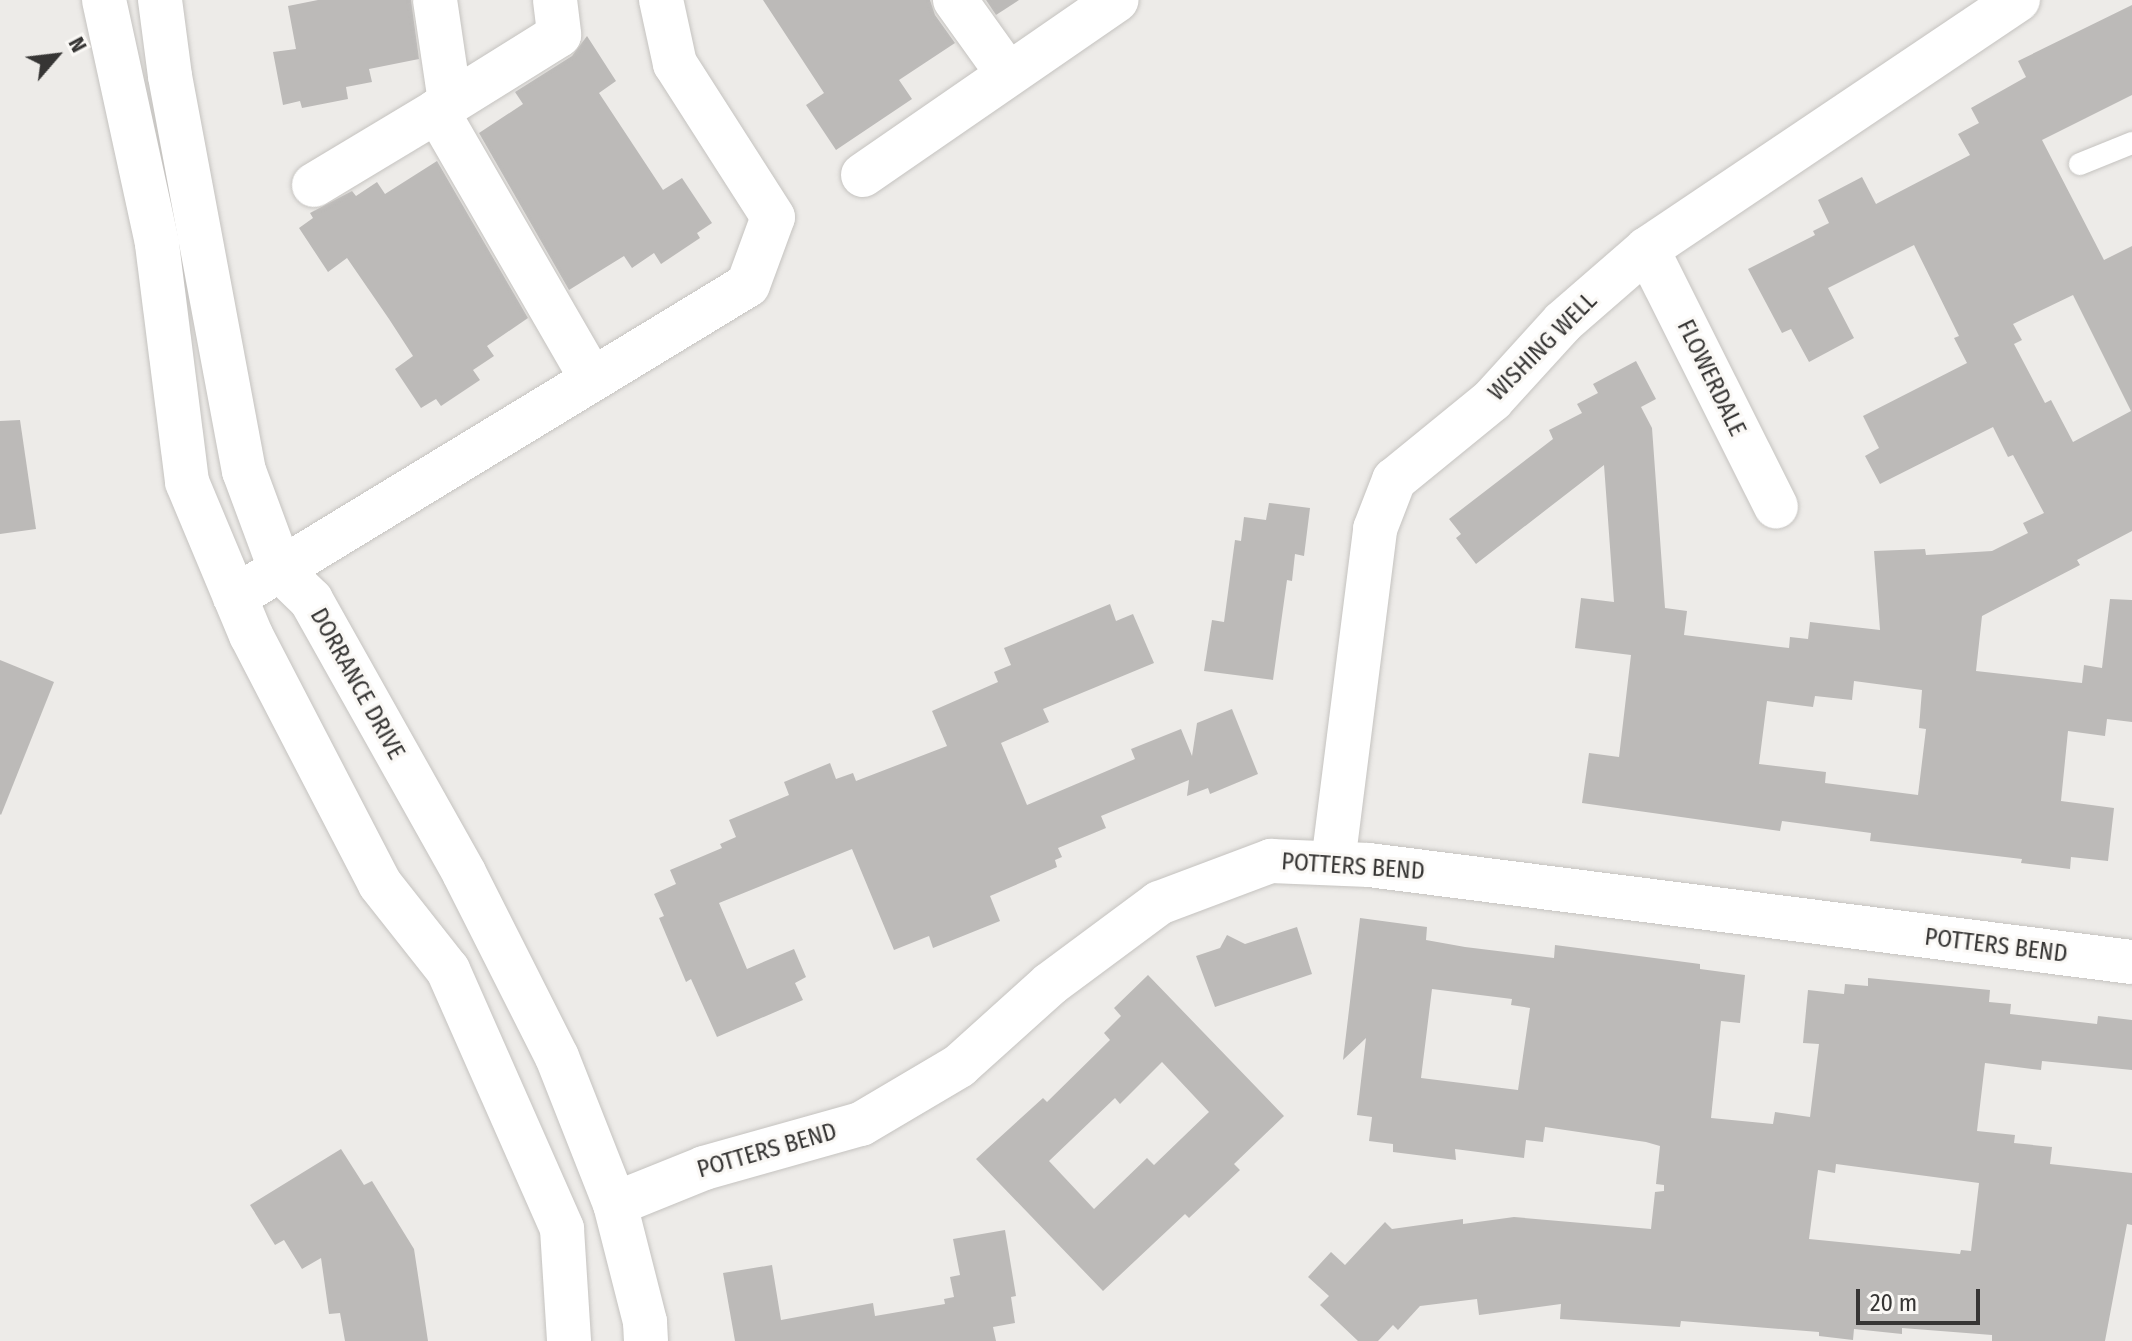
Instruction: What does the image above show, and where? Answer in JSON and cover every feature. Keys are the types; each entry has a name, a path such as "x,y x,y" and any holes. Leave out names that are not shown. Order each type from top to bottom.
{"street":[{"path":"104,0 157,244 187,482 235,597 380,884 448,970 562,1229 569,1341"},
{"name":"DORRANCE DRIVE","path":"160,0 170,76 244,471 281,571 311,600 464,873 557,1057 615,1204 645,1322 646,1341"},
{"path":"435,0 443,106 592,380"},
{"path":"314,185 559,35 555,0"},
{"path":"235,597 748,285 773,217 675,64 661,0"},
{"path":"955,0 1008,74"},
{"path":"863,175 1117,0"},
{"name":"WISHING WELL","path":"1333,863 1375,529 1394,480 1492,400 1563,322 1647,249 2018,0"},
{"name":"FLOWERDALE","path":"1647,249 1776,507"},
{"name":"POTTERS BEND","path":"562,1229 704,1168 861,1124 959,1066 1050,984 1159,903 1271,861 1429,872 2132,962"}],"lane":[{"path":"2080,164 2132,143"}],"building":[{"path":"318,0 411,0 419,59 369,69 372,82 346,87 348,99 302,108 300,101 283,105 273,52 296,49 288,6"},
{"path":"763,0 930,0 935,15 955,43 899,80 912,99 836,150 806,105 824,93"},
{"path":"986,0 1019,0 996,15"},
{"path":"2132,5 2132,95 2042,140 2104,260 2132,246 2132,531 2077,560 2080,565 1982,616 1976,671 2082,683 2084,665 2102,668 2110,599 2132,600 2132,722 2107,719 2105,736 2068,731 2061,801 2114,808 2108,861 2071,857 2070,869 2021,863 2022,859 1870,841 1871,833 1782,821 1780,831 1582,803 1589,753 1619,757 1631,655 1575,648 1581,598 1614,602 1604,465 1476,564 1456,538 1461,534 1449,519 1553,439 1549,430 1582,413 1577,404 1598,393 1593,384 1636,361 1656,399 1641,407 1652,428 1665,608 1687,611 1684,635 1789,648 1790,637 1808,639 1810,622 1880,630 1874,551 1925,549 1926,555 1992,551 2028,533 2023,523 2044,513 2013,455 2008,457 1993,427 1880,484 1865,456 1879,448 1863,416 1967,363 1954,338 1959,336 1914,245 1828,288 1854,338 1809,362 1791,329 1782,333 1748,269 1815,235 1813,231 1829,223 1818,200 1862,177 1876,204 1970,155 1958,134 1979,123 1971,108 2026,77 2018,61","holes":["2073,295 2131,411 2073,442 2051,400 2045,403 2014,344 2022,340 2013,324","1854,681 1922,690 1919,728 1926,729 1918,795 1825,783 1826,772 1759,764 1767,701 1813,707 1815,696 1852,700"]},
{"path":"587,36 616,81 599,93 663,190 682,178 712,223 697,233 700,238 661,264 654,253 632,268 624,256 569,290 479,133 523,104 515,92 572,56"},
{"path":"437,161 528,318 487,346 494,356 473,370 480,380 441,406 436,399 421,408 395,369 413,356 389,319 347,258 328,272 299,228 313,218 310,213 352,191 356,196 377,182 385,194"},
{"path":"20,420 36,529 0,534 0,421"},
{"path":"1269,503 1310,508 1304,556 1295,554 1292,581 1287,580 1273,680 1204,671 1212,620 1224,622 1235,540 1241,541 1244,517 1266,520"},
{"path":"1110,604 1116,621 1133,614 1154,663 1043,709 1049,722 1001,743 1027,805 1135,759 1131,749 1181,729 1192,756 1197,723 1232,709 1258,774 1210,794 1208,788 1187,796 1189,780 1101,816 1106,828 1058,848 1062,857 1055,860 1057,867 990,896 1000,921 933,948 929,936 894,950 852,849 719,903 747,969 794,949 806,977 795,983 803,1000 717,1037 691,979 686,982 659,918 664,916 654,894 676,884 670,870 722,848 720,844 736,837 729,820 789,795 784,782 830,763 836,779 853,773 856,781 947,746 932,711 998,682 994,672 1011,665 1004,648"},
{"path":"0,660 54,682 1,815 0,814"},
{"path":"1360,918 1427,927 1426,940 1465,947 1554,958 1555,945 1700,964 1700,969 1745,975 1740,1023 1721,1021 1711,1118 1773,1124 1775,1112 1810,1117 1819,1044 1803,1043 1808,990 1844,994 1845,984 1868,986 1868,978 1990,990 1989,1002 2011,1004 2010,1014 2097,1024 2098,1016 2132,1020 2132,1070 2042,1061 2041,1070 1985,1063 1977,1131 2015,1135 2014,1143 2052,1147 2050,1164 2132,1173 2132,1225 2127,1224 2105,1341 1992,1341 1992,1335 1902,1328 1902,1334 1854,1329 1853,1340 1819,1336 1819,1332 1681,1321 1680,1327 1560,1319 1561,1304 1479,1315 1477,1299 1420,1306 1398,1330 1393,1325 1378,1341 1358,1341 1320,1305 1329,1296 1308,1277 1331,1252 1345,1265 1385,1222 1392,1229 1463,1219 1463,1224 1514,1217 1651,1229 1655,1192 1664,1191 1664,1185 1656,1184 1660,1146 1545,1127 1543,1142 1526,1140 1524,1158 1455,1149 1456,1160 1393,1152 1393,1144 1369,1141 1372,1117 1357,1115 1366,1038 1343,1060","holes":["1432,989 1512,999 1511,1005 1530,1008 1518,1090 1421,1078","1836,1164 1979,1183 1971,1251 1961,1250 1960,1254 1809,1239 1818,1170 1835,1173"]},
{"path":"1297,927 1312,974 1215,1007 1196,956 1220,948 1227,935 1245,944"},
{"path":"1148,975 1284,1116 1234,1164 1240,1170 1189,1218 1185,1214 1103,1291 976,1159 1043,1098 1047,1102 1110,1040 1104,1033 1121,1016 1114,1008","holes":["1162,1062 1209,1112 1154,1165 1147,1158 1094,1209 1049,1161 1115,1098 1120,1104"]},
{"path":"341,1149 364,1185 372,1181 414,1249 428,1341 345,1341 340,1313 329,1314 321,1258 302,1269 284,1240 275,1245 250,1205"},
{"path":"1005,1230 1016,1296 1011,1297 1015,1323 993,1327 996,1341 735,1341 723,1273 772,1265 781,1320 873,1303 875,1316 945,1304 944,1299 954,1297 950,1277 960,1275 953,1239"}]}
